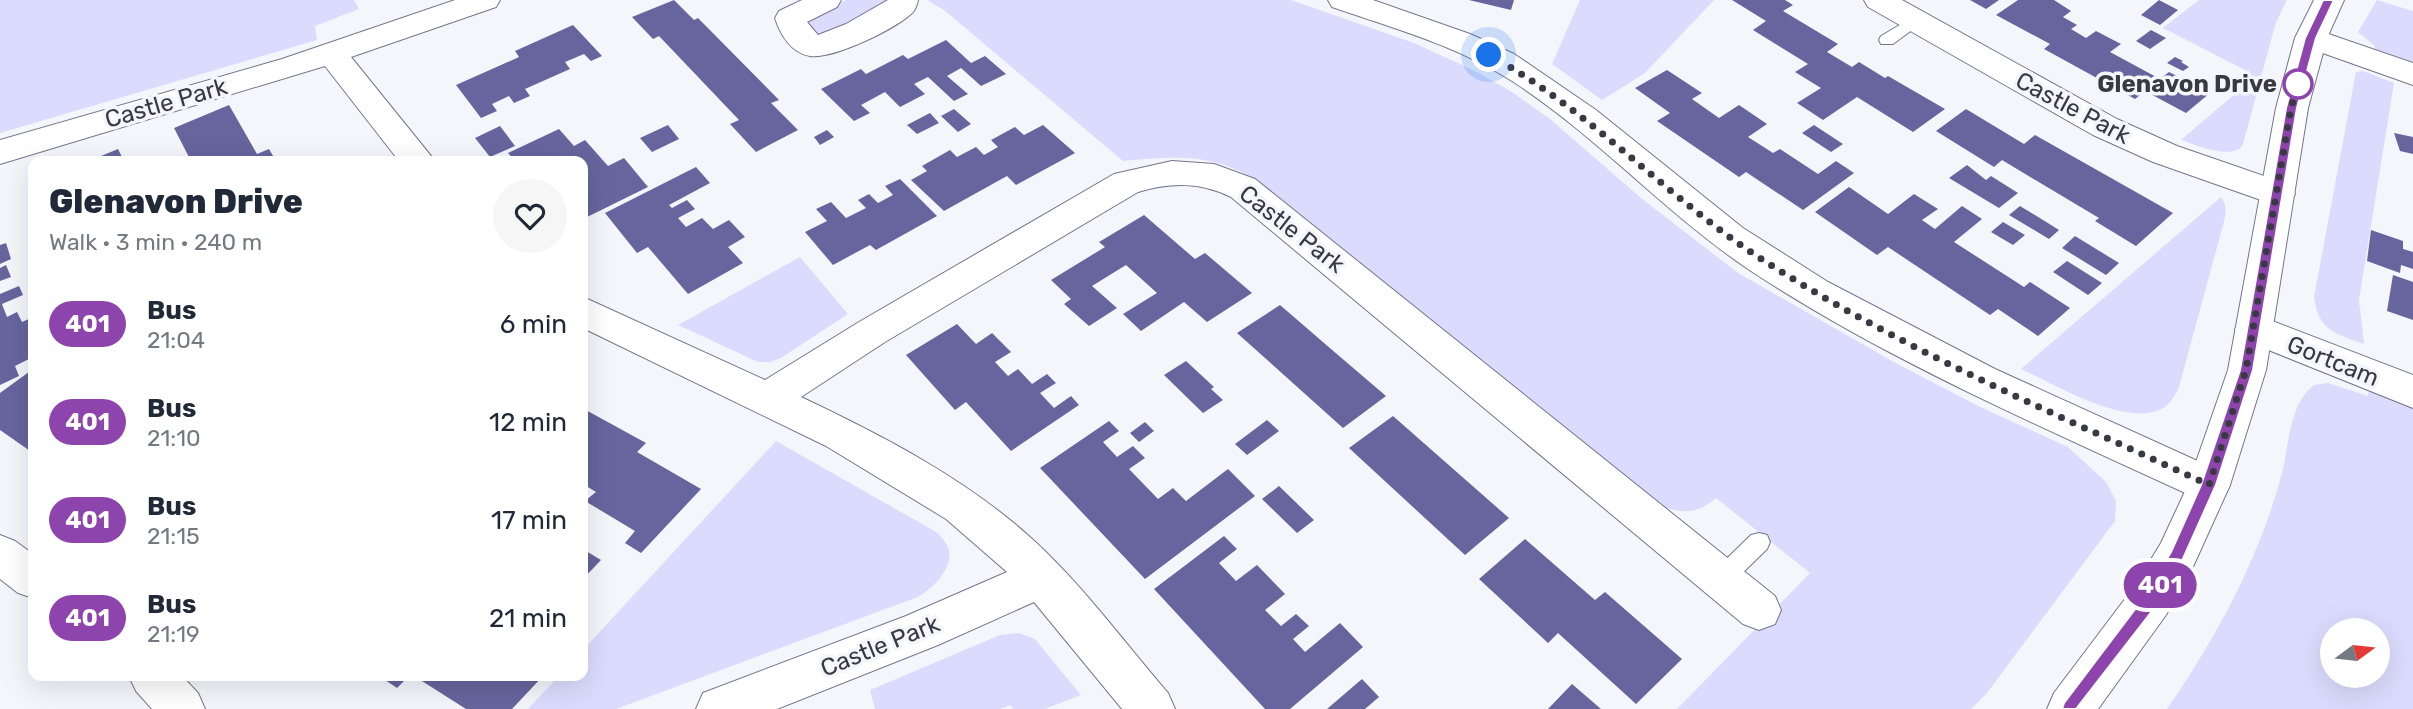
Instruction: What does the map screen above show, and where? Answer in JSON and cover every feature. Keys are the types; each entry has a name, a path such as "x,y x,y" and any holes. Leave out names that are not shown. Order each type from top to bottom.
{"street":[{"name":"Castle Park","path":"0,152 332,54 485,0"},
{"path":"827,0 790,18 795,32 812,46 825,44 858,29 901,7 903,0"},
{"path":"1343,0 1452,39 1520,72 1584,117 1708,220 1783,272 1886,331 2011,396 2209,485"},
{"name":"Castle Park","path":"1879,0 2128,138 2278,194"},
{"path":"2070,709 2150,601 2177,556 2209,485 2246,370 2291,108 2311,38 2329,0"},
{"path":"2311,38 2413,74"},
{"path":"332,54 414,156"},
{"name":"Castle Park","path":"768,398 872,332 1126,183 1164,173 1211,174 1243,188 1759,610"},
{"path":"588,313 855,441 961,506 1040,576 1152,709"},
{"name":"Gortcam","path":"2254,329 2413,392"},
{"path":"0,554 28,575"},
{"name":"Castle Park","path":"719,709 846,661 1008,593 1040,576"},
{"path":"157,681 182,709"}],"lane":[{"path":"1887,40 1915,20"},
{"path":"1722,578 1759,542"}],"shaded area":[{"path":"0,0 354,0 359,9 315,26 317,40 0,133"},
{"path":"846,0 889,0 880,10 823,34 815,33 806,25 806,20"},
{"path":"927,0 1291,0 1414,43 1473,70 1512,92 1550,119 1641,198 1738,273 1892,361 1978,406 2068,447 2106,482 2116,501 2115,521 1987,693 1971,709 1677,709 1810,573 1716,498 1709,504 1689,511 1659,506 1254,179 1237,170 1206,160 1174,158 1123,161 944,10"},
{"path":"1580,0 1714,0 1645,73 1602,100 1552,64"},
{"path":"2199,0 2287,0 2276,22 2243,144 2240,149 2233,151 2210,150 2181,140 2250,81 2247,71 2163,28"},
{"path":"2377,0 2413,11 2413,64 2374,51 2375,46 2358,32"},
{"path":"2363,71 2394,83 2359,300 2364,344 2336,333 2324,324 2319,317 2314,297 2356,72"},
{"path":"2221,197 2226,208 2222,229 2179,387 2166,406 2148,413 2111,409 2021,369"},
{"path":"800,257 848,314 781,358 758,362 678,325"},
{"path":"2328,383 2368,396 2369,388 2413,405 2413,709 2167,709 2203,654 2249,566 2273,504 2295,414 2306,393 2314,385"},
{"path":"776,441 938,533 948,547 946,569 930,588 918,597 616,709 528,709 554,681 588,681 588,645"},
{"path":"1019,633 1035,639 1081,695 1045,709 1013,709 1011,705 1000,709 875,709 870,690 1000,635"}],"building":[{"path":"674,0 694,20 698,18 779,100 771,103 798,130 756,152 730,124 739,120 659,36 653,39 632,17"},
{"path":"1469,0 1514,0 1511,10"},
{"path":"1732,0 1785,0 1793,5 1783,11 1838,44 1827,52 1852,67 1859,62 1885,78 1888,76 1945,109 1913,132 1857,97 1823,120 1797,103 1821,88 1795,72 1808,64 1753,30 1766,21"},
{"path":"1970,0 1999,0 1986,9"},
{"path":"2018,0 2054,0 2071,11 2063,17 2077,25 2071,29 2086,38 2096,31 2121,44 2110,52 2160,79 2169,72 2210,93 2186,113 2145,91 2135,99 2044,49 2050,44 1996,15"},
{"path":"2159,0 2178,10 2160,25 2141,15"},
{"path":"573,25 602,56 591,61 584,54 565,62 570,69 525,89 530,96 514,103 509,96 492,104 497,111 481,118 456,85 519,57 515,51"},
{"path":"2151,30 2166,38 2150,49 2136,41"},
{"path":"946,40 971,63 985,56 1006,74 981,86 961,68 947,76 968,94 954,101 928,77 914,84 925,94 900,107 885,92 861,105 870,113 854,121 821,89 861,69 866,74 903,55 908,59"},
{"path":"2175,57 2189,67 2183,71 2167,63"},
{"path":"1667,70 1702,93 1692,99 1719,118 1739,105 1767,124 1748,137 1773,153 1780,149 1818,174 1836,161 1854,173 1803,210 1746,172 1739,177 1657,121 1670,113 1635,88"},
{"path":"229,105 257,154 269,149 273,156 188,156 174,128"},
{"path":"954,109 971,124 958,132 941,116"},
{"path":"1966,109 2024,144 2035,135 2173,213 2136,246 2095,221 2099,218 2002,160 1994,167 1936,131"},
{"path":"930,113 939,123 917,134 907,125"},
{"path":"668,125 679,139 652,152 640,138"},
{"path":"1043,125 1075,153 1016,185 1007,176 944,211 911,180 927,171 922,166 950,150 957,157 976,147 984,155 998,147 991,140 1015,127 1024,135"},
{"path":"1814,125 1843,144 1831,152 1802,133"},
{"path":"500,126 515,146 489,156 475,138"},
{"path":"559,129 574,146 585,140 608,166 624,158 648,187 588,217 588,156 511,156 508,153"},
{"path":"827,130 834,137 820,145 814,137"},
{"path":"2394,133 2413,137 2413,154 2400,151"},
{"path":"118,149 122,156 101,156"},
{"path":"1967,165 1986,180 1991,176 2018,193 1999,208 1949,178"},
{"path":"696,167 710,183 669,205 672,208 687,200 695,209 678,218 686,227 702,218 713,229 729,220 745,237 728,247 743,263 688,294 648,247 637,253 605,213"},
{"path":"900,179 937,216 876,250 870,245 833,265 805,232 827,221 816,209 831,202 846,218 866,208 858,200 869,194 878,203 893,195 885,186"},
{"path":"1849,187 1888,214 1914,194 1938,209 1922,220 1935,229 1962,206 1982,219 1954,242 2024,287 2030,282 2070,308 2038,336 1998,309 1990,315 1888,247 1877,255 1815,212"},
{"path":"2020,206 2059,230 2049,239 2009,215"},
{"path":"1144,215 1195,259 1205,253 1252,293 1207,322 1184,302 1141,331 1123,314 1157,293 1126,265 1092,286 1117,308 1089,326 1064,304 1071,299 1051,280 1105,247 1099,242"},
{"path":"2003,222 2025,235 2013,245 1991,232"},
{"path":"2371,230 2403,241 2403,249 2413,252 2413,269 2401,265 2400,273 2367,261"},
{"path":"2075,236 2119,263 2106,275 2062,248"},
{"path":"6,243 11,259 0,264 0,245"},
{"path":"2067,261 2102,283 2088,295 2053,272"},
{"path":"6,265 11,277 0,281 0,268"},
{"path":"2393,275 2413,282 2413,320 2387,311"},
{"path":"19,286 23,295 2,304 7,317 17,312 22,322 28,319 28,360 15,366 19,376 0,385 0,294"},
{"path":"1280,305 1386,396 1343,428 1237,333"},
{"path":"957,324 976,344 992,333 1011,352 995,362 1008,376 1018,369 1032,384 1047,374 1056,383 1040,393 1054,408 1071,396 1079,405 1011,451 966,402 955,410 906,355"},
{"path":"1186,361 1214,387 1211,389 1223,400 1203,413 1164,375"},
{"path":"28,373 28,450 0,430 0,393"},
{"path":"588,411 646,443 637,452 701,489 641,553 625,543 635,531 588,503 588,499 596,492 588,487"},
{"path":"1393,416 1509,518 1465,555 1349,448"},
{"path":"1267,420 1279,431 1247,455 1235,444"},
{"path":"1109,421 1119,431 1103,442 1117,457 1133,446 1145,458 1129,469 1158,499 1173,488 1186,501 1228,469 1255,496 1145,579 1040,468"},
{"path":"1145,422 1154,431 1139,442 1130,433"},
{"path":"1279,486 1314,520 1297,533 1262,499"},
{"path":"1224,536 1237,549 1219,563 1236,581 1257,565 1285,594 1265,610 1281,626 1296,614 1309,626 1293,639 1305,652 1340,623 1363,647 1290,709 1265,709 1154,589"},
{"path":"1525,539 1595,600 1605,592 1682,659 1636,704 1558,633 1548,643 1479,579"},
{"path":"588,552 601,560 588,574"},
{"path":"1362,679 1379,697 1365,709 1327,709"},
{"path":"386,681 404,681 397,688"},
{"path":"422,681 538,681 512,709 466,709"},
{"path":"1572,684 1601,709 1548,709"}],"bus line":[{"name":"401","path":"2070,709 2150,601 2177,556 2209,485 2246,370 2291,108 2311,38 2329,0"}],"place":[{"name":"Glenavon Drive","path":"2298,84"}],"route":[{"path":"1489,55 1567,104 1708,220 1760,258 1933,356 2022,401 2209,485 2246,370 2291,108 2301,75 2298,84"}]}
